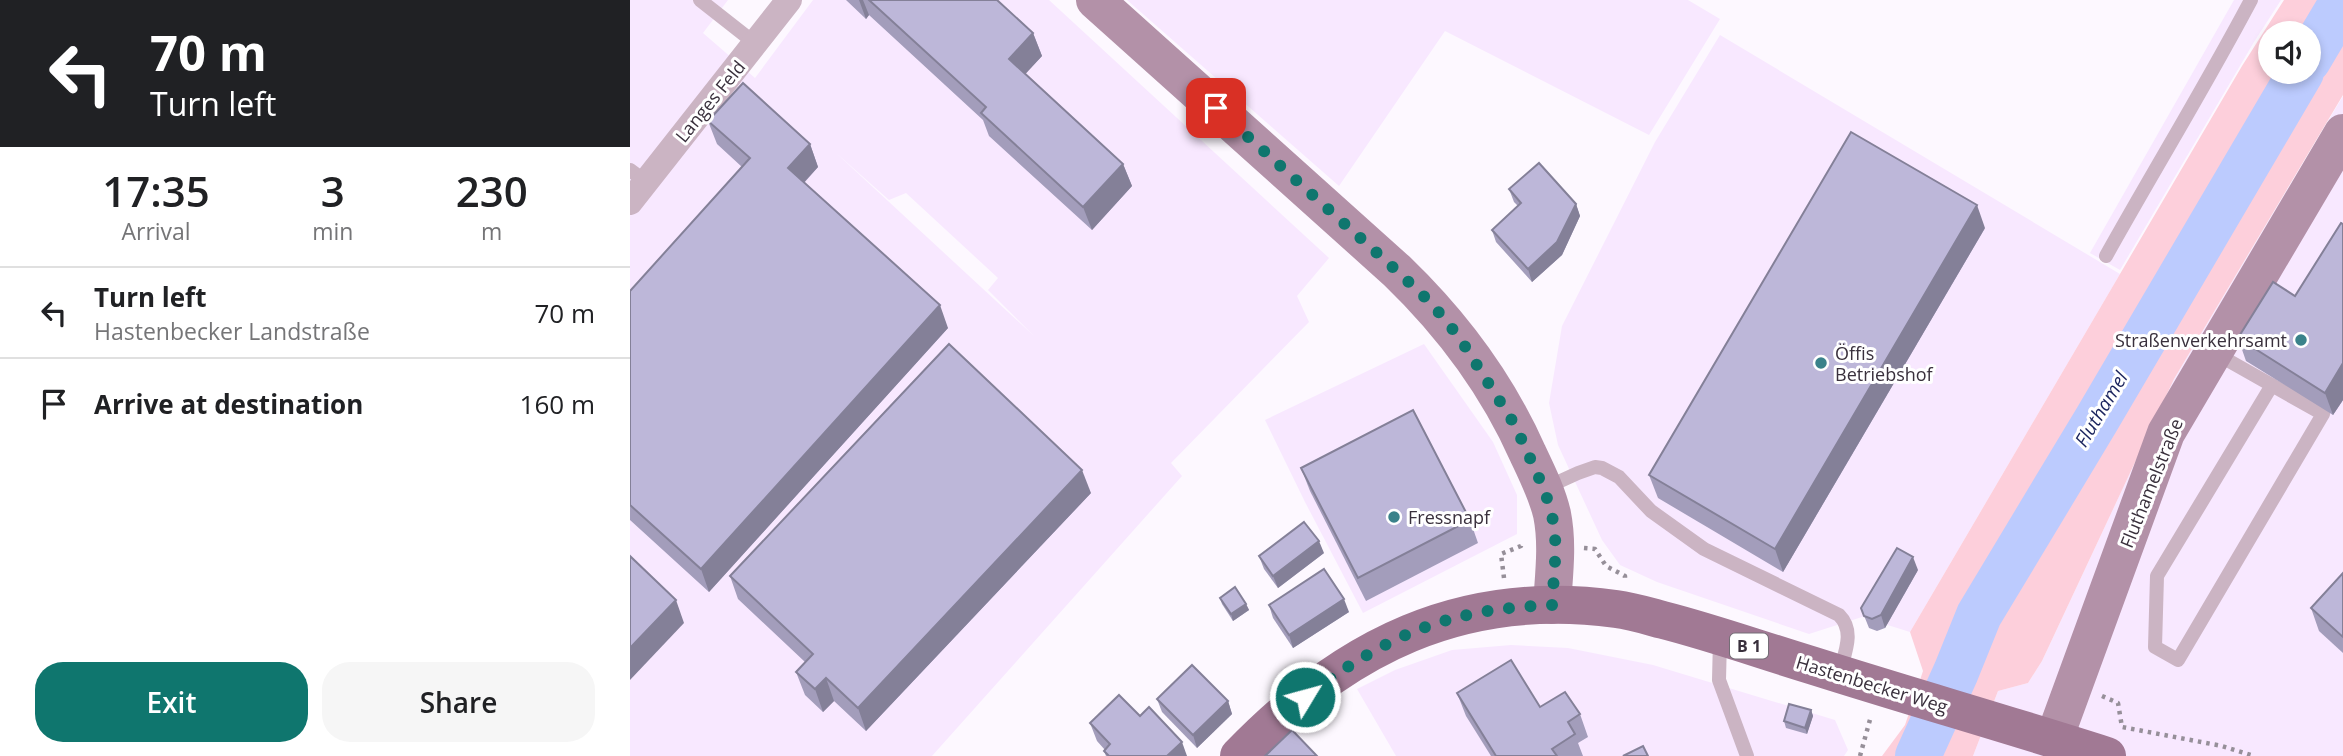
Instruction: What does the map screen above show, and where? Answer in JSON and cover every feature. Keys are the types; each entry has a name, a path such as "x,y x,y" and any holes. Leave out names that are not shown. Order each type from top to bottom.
{"main road":[{"path":"1095,0 1431,303 1459,337 1515,425 1544,489 1552,514 1556,547 1552,605"},
{"name":"Fluthamelstraße","path":"2054,739 2166,433 2343,133"},
{"name":"Hastenbecker Weg","path":"1552,605 1618,609 2107,756"},
{"name":"B 1","path":"1239,756 1305,697 1340,671 1401,635 1453,617 1509,607 1552,605"}],"street":[{"name":"Langes Feld","path":"635,184 756,44 789,0"}],"lane":[{"path":"700,0 756,44"},
{"path":"2106,256 2251,0"},
{"path":"2213,352 2272,385 2323,414 2178,660 2155,647 2157,576 2272,385"},
{"path":"1544,489 1595,467 1619,477 1651,511 1704,549 1843,618 1849,639 1839,674"},
{"path":"1721,638 1719,680 1747,756"}],"path":[{"path":"2076,684 2118,703 2122,727 2222,746 2254,756"},
{"path":"1860,756 1880,687"}],"shaded area":[{"path":"630,0 728,0 703,33 755,78 813,0 1049,0 1329,258 1297,296 1309,322 1171,463 1182,476 932,756 630,756","holes":["835,152 889,200 906,193 998,278 988,290 1034,336"]},
{"path":"1127,0 1688,0 1720,19 1649,135 1445,31 1339,186"},
{"path":"2234,0 2281,0 2268,21 2258,21 2258,36 2120,270 2090,253"},
{"path":"2284,0 2343,0 2343,95 2174,379 2042,661 2028,683 1998,691 1973,756 1882,756 1905,725 1923,671 1910,632 2258,41 2258,84 2321,84 2321,21 2271,21"},
{"path":"1720,35 2120,274 1910,632 1862,617 1809,634 1657,582 1620,565 1602,540 1558,445 1549,403 1562,326 1655,142"},
{"path":"2343,96 2343,756 1973,756 1998,691 2028,683 2042,661 2174,379"},
{"path":"1424,344 1493,442 1517,495 1517,534 1363,613 1265,420"},
{"path":"1511,645 1568,648 1653,665 1835,720 1848,750 1844,756 1396,756 1357,689 1395,670 1452,650"}],"building":[{"path":"869,0 997,0 1033,33 1009,59 1123,164 1083,207 981,113 986,107"},
{"path":"743,83 810,144 788,168 940,305 701,569 630,505 630,291 750,158 708,121"},
{"name":"Öffis Betriebshof","path":"1851,132 1977,205 1775,549 1649,475"},
{"path":"1539,163 1576,204 1557,242 1528,269 1492,230 1521,203 1509,189"},
{"name":"Straßenverkehrsamt","path":"2341,223 2343,363 2325,393 2238,338 2273,282 2295,296"},
{"path":"949,344 1082,470 858,708 826,678 815,689 796,672 813,654 730,576"},
{"name":"Fressnapf","path":"1413,410 1470,520 1358,578 1301,468"},
{"path":"1304,522 1319,541 1273,576 1259,556"},
{"path":"1897,548 1913,557 1881,615 1872,619 1864,616 1861,608"},
{"path":"630,556 676,600 630,648"},
{"path":"1324,569 1344,599 1289,635 1269,605"},
{"path":"2343,573 2343,637 2311,608"},
{"path":"1235,587 1246,604 1231,614 1220,598"},
{"path":"1511,660 1540,707 1565,692 1580,714 1568,722 1575,734 1552,749 1557,756 1496,756 1457,693"},
{"path":"1192,665 1228,701 1193,735 1157,699"},
{"path":"1119,695 1140,716 1149,707 1182,742 1167,756 1109,756 1104,751 1110,744 1090,723"},
{"path":"1789,704 1811,710 1805,728 1784,721"},
{"path":"1292,730 1317,756 1265,756"},
{"path":"1643,746 1648,756 1623,756"}],"waterway":[{"name":"Fluthamel","path":"2321,38 2343,1"},
{"name":"Fluthamel","path":"1918,756 1979,615 2294,84"}],"place":[{"name":"Straßenverkehrsamt","path":"2301,340"},
{"name":"Öffis Betriebshof","path":"1821,363"},
{"name":"Fressnapf","path":"1394,517"}],"route":[{"path":"1216,108 1431,303 1459,337 1495,390 1515,425 1544,489 1552,514 1556,547 1552,605 1509,607 1453,617 1401,635 1340,671 1305,697"}]}
